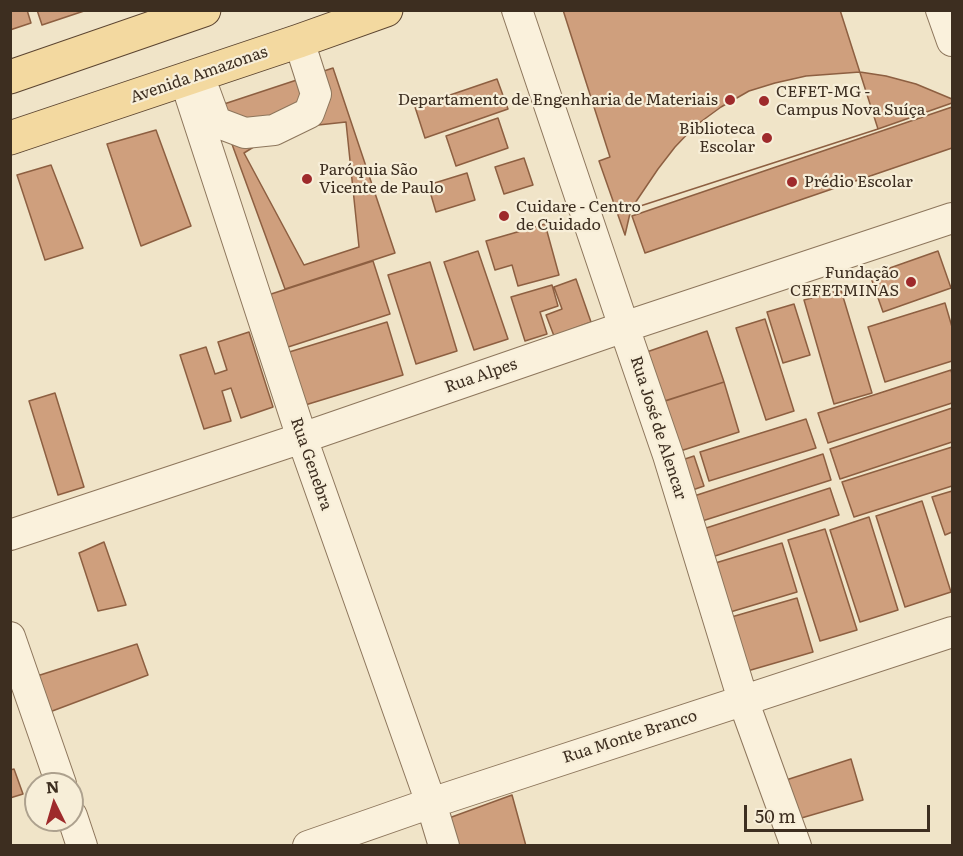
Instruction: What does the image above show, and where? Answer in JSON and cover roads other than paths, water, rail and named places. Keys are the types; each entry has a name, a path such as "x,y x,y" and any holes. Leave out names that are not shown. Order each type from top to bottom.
{"main road":[{"name":"Avenida Amazonas","path":"10,138 386,10"},
{"path":"10,77 164,17 202,11"}],"street":[{"name":"Rua José de Alencar","path":"518,10 668,455 743,700 796,846"},
{"path":"941,10 952,41"},
{"path":"192,77 216,122 245,133 274,130 309,112 316,94 299,41"},
{"name":"Rua Genebra","path":"192,77 302,438 431,803 444,846"},
{"name":"Rua Alpes","path":"10,535 952,218"},
{"name":"Rua Monte Branco","path":"308,846 431,803 952,632"},
{"path":"10,637 57,772"}],"place":[{"name":"Departamento de Engenharia de Materiais","path":"730,100"},
{"name":"CEFET-MG - Campus Nova Suíça","path":"764,101"},
{"name":"Biblioteca Escolar","path":"767,138"},
{"name":"Paróquia São Vicente de Paulo","path":"307,179"},
{"name":"Prédio Escolar","path":"792,182"},
{"name":"Cuidare - Centro de Cuidado","path":"504,216"},
{"name":"Fundação CEFETMINAS","path":"911,282"}]}
